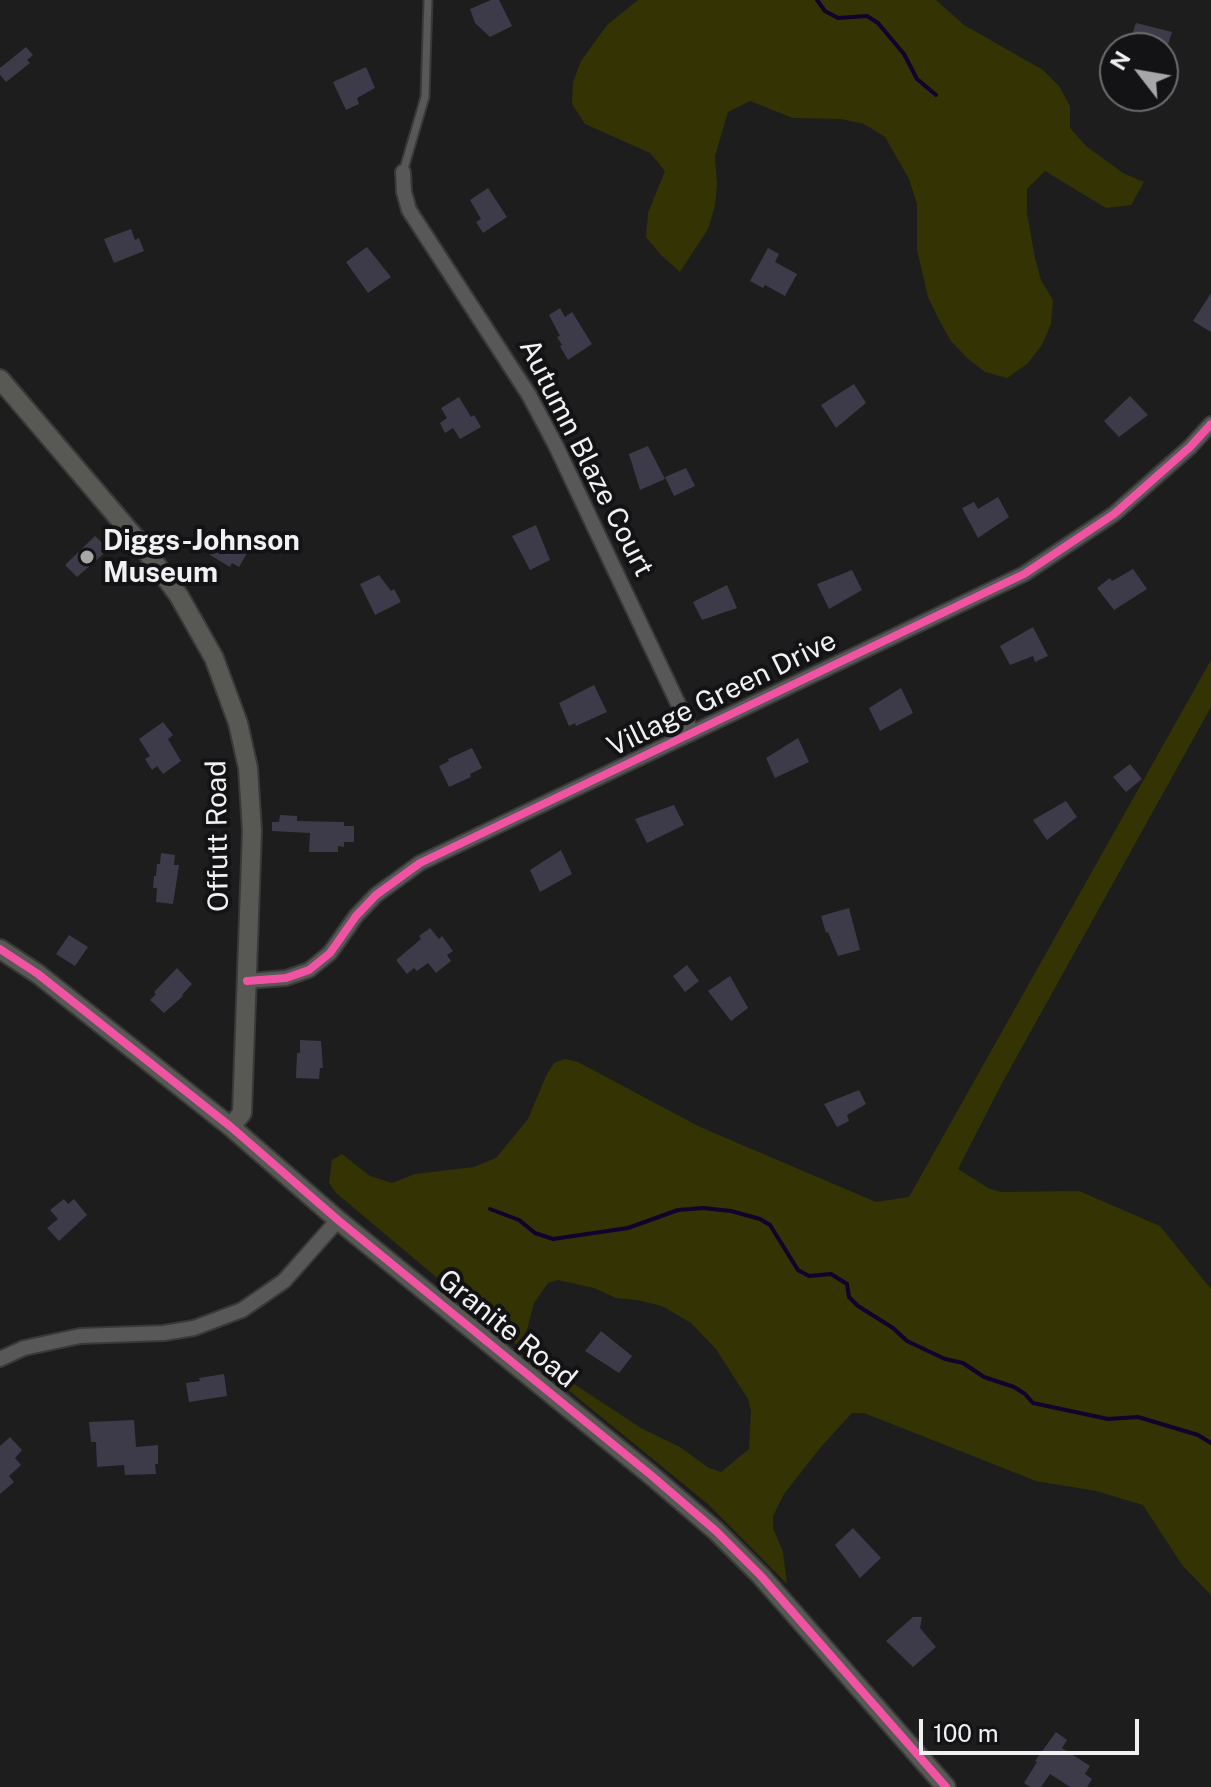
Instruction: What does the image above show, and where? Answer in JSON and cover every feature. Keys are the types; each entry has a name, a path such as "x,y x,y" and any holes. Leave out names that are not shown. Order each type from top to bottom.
{"street":[{"name":"Autumn Blaze Court","path":"403,172 409,210 529,395 570,473 692,733"},
{"name":"Offutt Road","path":"0,379 158,567 197,625 224,680 238,723 251,788 242,1113 231,1127"},
{"name":"Village Green Drive","path":"247,981 286,978 309,970 330,953 356,916 376,895 420,863 996,589 1054,556 1114,514 1211,424"},
{"name":"Granite Road","path":"0,949 38,974 231,1127 338,1220 716,1531 761,1576 946,1787"},
{"path":"0,1359 24,1348 80,1336 164,1333 194,1328 220,1319 261,1299 284,1281 338,1220"}],"lane":[{"path":"403,172 425,97 428,0"}],"shaded area":[{"path":"638,0 936,0 964,25 1043,70 1059,86 1070,106 1070,128 1086,146 1123,173 1144,182 1131,205 1106,208 1045,171 1027,189 1027,213 1035,258 1041,280 1053,300 1051,324 1042,345 1027,364 1007,378 985,372 967,358 951,341 939,320 928,297 917,250 917,204 909,179 885,137 864,124 841,119 793,118 750,101 728,112 715,156 715,206 708,229 680,272 646,237 648,213 665,171 650,153 585,124 572,104 573,82 581,61 607,25"},
{"path":"1211,660 1211,707 1001,1085 958,1169 990,1189 1001,1192 1079,1191 1160,1226 1211,1289 1211,1595 1182,1565 1143,1505 1096,1491 1036,1481 864,1413 852,1413 820,1448 784,1494 773,1516 773,1528 783,1552 787,1584 709,1505 561,1384 571,1382 641,1428 721,1472 749,1449 751,1411 748,1399 716,1349 691,1323 662,1306 616,1298 594,1288 558,1280 548,1283 534,1303 522,1349 336,1193 329,1183 332,1160 342,1154 370,1176 392,1183 415,1174 474,1167 496,1158 528,1119 554,1063 565,1059 578,1062 700,1127 876,1202 909,1197"}],"building":[{"path":"499,0 512,26 490,37 475,23 470,9"},
{"path":"1136,23 1172,32 1133,32"},
{"path":"26,47 33,55 27,60 30,63 6,82 0,75 0,68"},
{"path":"366,67 375,88 357,98 359,104 346,110 333,82"},
{"path":"488,188 507,217 483,233 476,222 481,219 470,200"},
{"path":"131,229 144,251 114,263 104,239"},
{"path":"367,247 391,277 368,293 346,262"},
{"path":"768,248 779,254 775,262 797,274 785,296 750,281"},
{"path":"1211,293 1211,332 1193,321"},
{"path":"560,308 565,317 572,312 592,344 568,360 549,315"},
{"path":"854,384 866,403 836,428 821,405"},
{"path":"1130,396 1148,415 1119,437 1104,421"},
{"path":"459,397 481,427 460,439 453,428 445,433 440,423 447,418 441,408"},
{"path":"648,446 665,479 640,490 629,454"},
{"path":"686,468 695,486 674,496 665,477"},
{"path":"998,497 1009,517 978,538 962,508 974,502 978,509"},
{"path":"536,525 550,560 530,570 512,536"},
{"path":"225,528 238,536 236,540 250,548 239,567 232,563 230,567 210,555"},
{"name":"Diggs-Johnson Museum","path":"95,536 109,549 77,577 65,565"},
{"path":"1133,569 1147,589 1114,610 1097,588 1110,578 1112,581"},
{"path":"852,570 862,590 829,609 817,584"},
{"path":"379,575 391,591 394,589 401,602 375,615 360,584"},
{"path":"727,585 737,608 702,620 693,602"},
{"path":"1033,627 1048,656 1035,662 1033,656 1010,665 1000,646"},
{"path":"594,685 607,712 576,726 575,723 569,726 559,703"},
{"path":"901,688 913,713 880,731 869,708"},
{"path":"163,722 173,735 168,739 181,761 163,774 157,766 152,770 145,759 150,756 139,739"},
{"path":"798,738 809,762 775,778 766,758"},
{"path":"472,748 482,768 449,787 439,766"},
{"path":"1130,764 1142,779 1126,792 1113,777"},
{"path":"1066,801 1077,817 1047,840 1033,820"},
{"path":"674,805 684,825 647,843 635,819"},
{"path":"280,815 297,816 297,821 344,822 344,826 354,826 354,842 344,842 344,847 338,846 338,852 309,852 310,833 272,831 272,822 279,822"},
{"path":"561,850 572,874 540,892 530,870"},
{"path":"161,853 175,855 174,865 179,865 173,904 156,902 154,876"},
{"path":"849,908 860,950 838,956 821,916"},
{"path":"430,928 439,939 442,936 453,951 447,955 451,961 436,973 428,963 407,974 396,960"},
{"path":"69,935 88,947 75,966 56,954"},
{"path":"687,965 699,981 685,992 673,976"},
{"path":"177,968 192,984 164,1013 150,1000"},
{"path":"730,976 748,1008 731,1021 708,991"},
{"path":"300,1040 321,1041 323,1068 320,1068 319,1079 296,1078"},
{"path":"859,1090 866,1104 847,1115 849,1121 837,1127 824,1104"},
{"path":"64,1199 68,1204 74,1199 87,1215 59,1241 47,1228 58,1219 50,1210"},
{"path":"601,1331 632,1356 619,1373 585,1351"},
{"path":"224,1374 227,1396 189,1402 186,1383"},
{"path":"134,1420 136,1447 158,1445 156,1474 125,1475 124,1465 97,1467 96,1442 91,1442 89,1422"},
{"path":"10,1437 22,1450 15,1458 21,1465 9,1476 14,1482 0,1494 0,1446"},
{"path":"853,1528 881,1558 860,1578 835,1545"},
{"path":"913,1617 922,1617 920,1628 936,1647 913,1667 886,1641"},
{"path":"1056,1732 1067,1740 1062,1748 1090,1766 1085,1774 1092,1779 1087,1787 1070,1787 1050,1774 1041,1787 1030,1787 1024,1783"}],"waterway":[{"path":"817,0 825,11 838,18 867,16 878,23 904,54 917,79 936,95"},
{"path":"490,1209 519,1220 535,1233 553,1239 628,1228 678,1210 703,1208 731,1211 760,1219 770,1225 798,1270 809,1276 831,1274 847,1284 849,1297 858,1306 893,1328 907,1341 945,1359 963,1363 984,1377 1014,1387 1033,1403 1108,1419 1138,1417 1198,1435 1211,1443"}],"cycle path":[{"path":"247,981 286,978 309,970 330,953 356,916 376,895 420,863 1024,574 1114,514 1190,447 1211,424"},
{"path":"0,949 38,974 231,1127 338,1220 716,1531 761,1576 946,1787"}],"place":[{"name":"Diggs-Johnson Museum","path":"87,557"}]}
